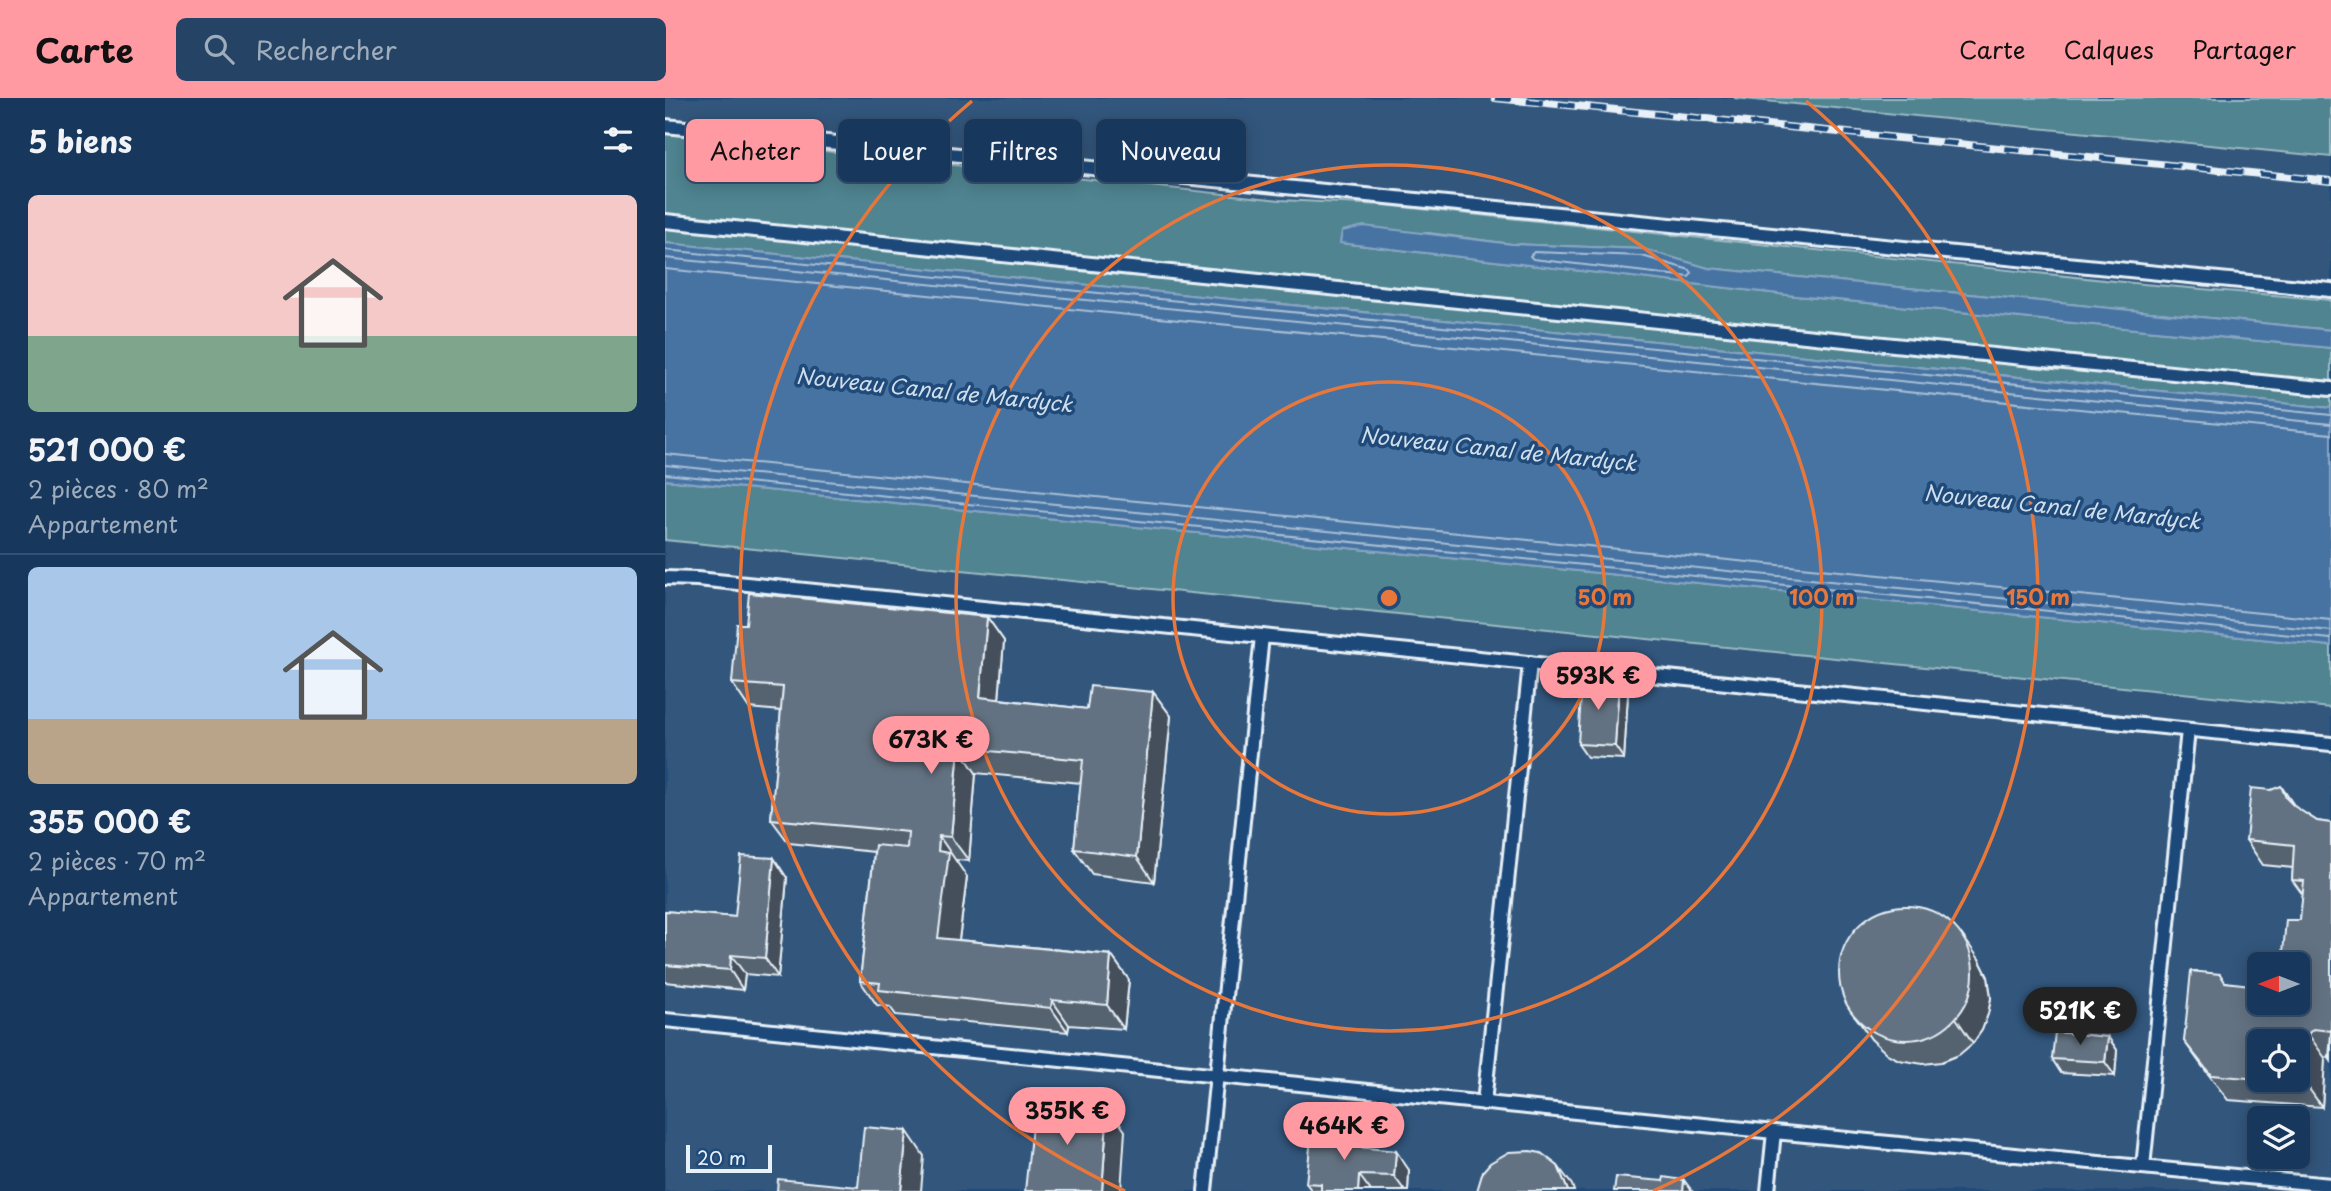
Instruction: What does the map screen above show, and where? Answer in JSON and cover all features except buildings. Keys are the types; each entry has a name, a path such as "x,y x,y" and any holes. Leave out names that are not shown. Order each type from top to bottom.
{"lane":[{"path":"665,126 2331,290"},
{"path":"665,220 2331,388"},
{"path":"665,578 697,579 2331,744"},
{"path":"1205,1191 1262,636"},
{"path":"1484,1103 1530,663"},
{"path":"2143,1167 2188,730"},
{"path":"665,1020 1774,1132 2331,1185"},
{"path":"1768,1191 1774,1132"}],"shaded area":[{"path":"665,98 1734,98 2331,157 2331,300 2143,284 1383,205 1280,200 1112,182 1246,182 1246,119 1096,119 1096,180 1082,179 1082,119 964,119 964,166 950,165 950,119 838,119 838,153 824,151 824,119 686,119 686,136 665,134"},
{"path":"665,540 2331,708 2331,1191 665,1191"}],"green space":[{"path":"1734,98 2331,98 2331,157"},
{"path":"665,134 686,136 686,182 824,182 824,151 838,153 838,182 950,182 950,165 964,166 964,182 1082,182 1082,179 1280,200 1383,205 2143,284 2331,300 2331,330 1708,268 1643,249 1512,244 1428,233 1340,243 1796,296 2331,348 2331,408 665,243"},
{"path":"665,480 2331,646 2331,708 665,540"}],"water":[{"path":"1364,226 1512,244 1643,249 1708,268 2331,330 2331,348 1796,296 1340,243 1342,231"},
{"name":"Nouveau Canal de Mardyck","path":"665,243 2331,408 2331,646 665,480"}],"railway":[{"path":"1495,98 2331,181"}]}
